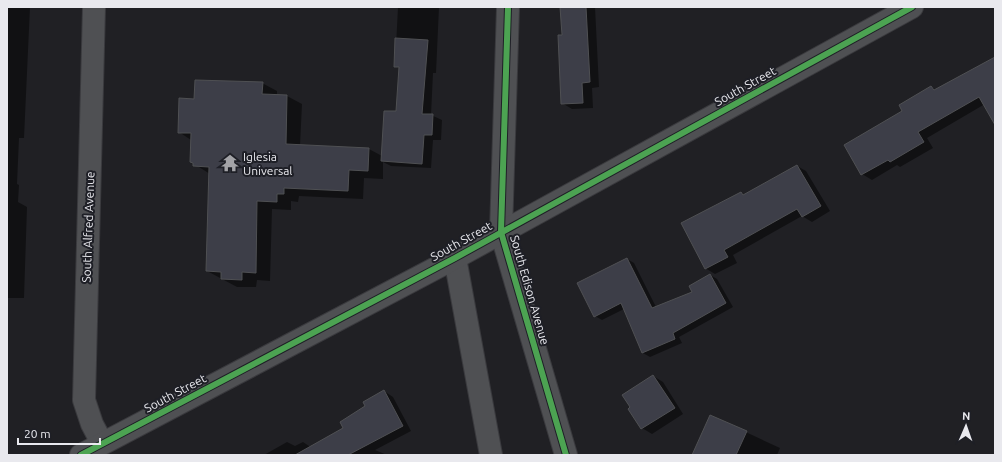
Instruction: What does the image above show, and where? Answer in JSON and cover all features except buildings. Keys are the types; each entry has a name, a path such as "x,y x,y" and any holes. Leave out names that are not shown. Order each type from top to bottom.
{"street":[{"name":"South Alfred Avenue","path":"94,7 84,400 85,407 102,444"},
{"name":"South Edison Avenue","path":"508,7 501,232 566,455"},
{"name":"South Street","path":"81,455 455,258 912,7"},
{"path":"455,258 492,455"}],"cycle path":[{"path":"508,7 501,232 566,455"},
{"path":"81,455 455,258 912,7"}],"place":[{"name":"Iglesia Universal","path":"230,163"}]}
